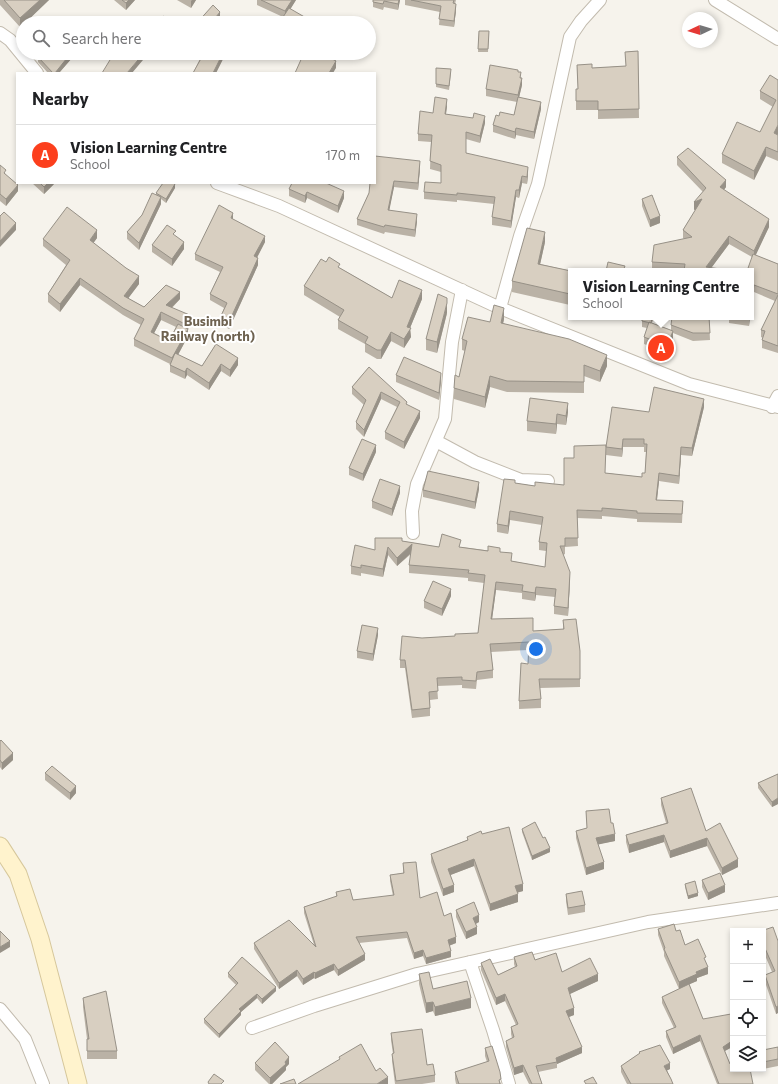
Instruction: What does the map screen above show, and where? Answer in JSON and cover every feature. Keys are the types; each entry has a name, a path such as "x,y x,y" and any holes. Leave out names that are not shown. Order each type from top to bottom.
{"main road":[{"path":"0,846 18,874 40,939 78,1084"}],"street":[{"path":"500,308 520,236 538,184 570,37 581,21 600,0"},
{"path":"715,0 778,39"},
{"path":"0,32 16,47"},
{"path":"26,60 36,72"},
{"path":"220,184 279,206 500,308 689,384 775,407 778,396"},
{"path":"413,533 412,511 417,484 445,420 452,342 462,290"},
{"path":"436,441 475,462 521,480 548,481"},
{"path":"252,1028 314,1006 417,974 648,922 778,903"},
{"path":"470,962 493,1030 509,1084"},
{"path":"0,1009 25,1039 43,1084"}],"building":[{"path":"4,0 40,0 22,16 18,16"},
{"path":"122,0 129,0 126,3"},
{"path":"261,0 292,0 285,11"},
{"path":"373,0 399,0 398,4 384,1 383,4 373,2"},
{"path":"411,0 454,0 453,3 456,4 454,21 439,19 441,6"},
{"path":"213,5 220,12 217,16 203,16"},
{"path":"289,8 303,16 284,16"},
{"path":"479,31 489,31 488,49 478,49"},
{"path":"638,51 639,109 598,110 598,101 576,101 576,89 578,89 577,65 592,64 592,68 626,66 625,52"},
{"path":"41,60 65,60 56,72 52,72"},
{"path":"110,60 138,60 128,72 103,72"},
{"path":"200,60 220,60 214,72 194,72"},
{"path":"301,60 336,61 330,72 295,72"},
{"path":"490,65 518,70 518,72 521,72 520,78 522,78 518,95 486,89"},
{"path":"436,68 451,69 449,86 436,84"},
{"path":"770,75 778,80 778,125 774,133 778,135 778,152 766,147 754,171 722,154 737,122 760,132 776,100 760,91"},
{"path":"435,97 447,99 445,114 473,118 474,113 485,116 480,136 466,132 466,153 528,167 527,177 522,176 519,190 516,190 511,221 492,217 495,197 457,193 457,195 424,192 425,182 441,183 441,165 430,161 432,135 418,134 420,111 433,113"},
{"path":"518,97 541,102 534,132 516,128 515,132 493,125 496,115 499,116 500,112 514,115"},
{"path":"688,148 726,180 720,187 769,219 754,251 729,236 706,267 713,268 684,268 685,264 652,262 654,245 692,237 683,230 702,199 694,202 706,188 677,157"},
{"path":"376,156 420,161 418,183 394,181 388,210 417,214 415,230 385,225 384,227 357,219 369,193 370,184 376,184"},
{"path":"0,165 6,170 4,173 18,185 6,199 0,194"},
{"path":"162,184 175,184 166,199 156,193"},
{"path":"292,184 328,184 344,191 338,206 307,192 305,196 289,189"},
{"path":"152,193 161,197 139,243 127,232 142,215"},
{"path":"652,195 660,216 650,220 642,199"},
{"path":"219,205 233,213 231,218 265,236 254,256 258,258 229,322 220,318 227,303 210,294 223,267 195,254"},
{"path":"67,207 97,230 90,240 126,268 139,276 124,296 144,307 166,285 180,292 166,305 192,316 185,324 161,312 151,332 169,341 178,324 188,329 172,358 134,339 144,319 123,308 80,278 60,304 48,294 70,260 43,239"},
{"path":"4,212 16,223 0,241 0,216"},
{"path":"167,225 176,231 173,234 184,242 172,259 152,245"},
{"path":"527,228 545,232 538,264 568,270 568,294 512,281"},
{"path":"753,254 778,264 778,294 754,285 754,268 748,268"},
{"path":"329,257 340,264 338,267 392,298 399,280 422,290 407,327 411,328 404,339 391,332 381,350 377,350 365,343 368,337 338,320 344,310 304,286 321,259 326,262"},
{"path":"608,262 625,266 624,268 607,268"},
{"path":"438,294 447,298 447,303 437,342 426,339"},
{"path":"778,295 778,346 762,340 765,331 761,330"},
{"path":"494,305 504,308 501,323 569,339 607,355 600,371 584,365 584,382 507,381 490,376 485,397 454,388 455,375 459,377 467,341 462,339 468,317 490,322"},
{"path":"642,320 652,320 651,323"},
{"path":"672,320 709,320 710,333 693,333 671,325"},
{"path":"649,322 673,331 667,346 644,337"},
{"path":"216,344 238,358 230,370 221,364 209,383 187,368 185,372 170,365 175,353 202,366"},
{"path":"404,357 441,373 439,393 396,375"},
{"path":"369,367 407,402 406,404 420,411 404,442 385,432 400,402 381,392 364,430 356,422 366,400 352,387"},
{"path":"654,387 704,399 692,448 681,447 679,476 659,473 656,500 683,501 682,514 637,513 637,511 602,508 602,511 577,510 578,538 565,538 565,546 560,546 570,572 568,608 554,606 556,589 536,587 535,593 522,591 523,585 496,582 491,619 533,618 533,631 564,629 563,620 576,619 580,651 580,679 539,679 541,699 519,701 521,663 528,664 529,642 490,644 493,670 477,672 476,681 462,680 462,677 437,678 438,691 429,692 430,708 412,710 405,660 400,660 402,636 422,638 478,633 485,575 468,573 469,570 409,565 412,544 397,558 388,547 383,569 361,565 361,568 351,566 355,545 375,550 375,538 402,538 402,541 439,547 442,534 461,540 459,547 488,551 488,546 500,548 500,552 512,553 511,561 545,567 547,543 539,542 543,517 510,511 508,526 497,524 504,479 515,480 515,483 535,486 535,482 564,485 564,458 574,458 574,446 606,445 605,473 642,477 642,473 645,473 647,444 644,444 644,439 623,439 622,449 606,447 612,407 649,412"},
{"path":"530,398 568,403 566,416 557,414 556,424 527,421"},
{"path":"362,439 376,445 363,474 349,468"},
{"path":"428,471 479,482 475,502 423,490"},
{"path":"380,479 400,486 392,509 372,501"},
{"path":"433,581 451,589 442,609 424,601"},
{"path":"362,625 378,628 373,654 357,651"},
{"path":"1,740 13,753 2,763 0,760"},
{"path":"52,766 76,786 70,793 45,773"},
{"path":"778,774 778,798 772,802 758,783"},
{"path":"691,788 706,831 720,823 738,859 722,868 707,838 670,851 664,835 629,845 626,835 668,823 661,798"},
{"path":"609,809 611,823 613,823 615,834 596,838 604,862 586,868 576,831 587,828 586,811"},
{"path":"535,822 550,848 532,856 522,829"},
{"path":"509,827 523,884 515,886 518,894 490,904 474,859 448,869 454,885 443,889 431,854 468,840 467,837 481,831 482,834"},
{"path":"416,862 420,898 437,892 444,916 451,913 456,937 448,940 451,951 426,958 423,950 414,953 407,932 356,937 365,954 338,970 334,964 315,973 314,972 303,979 297,970 279,983 254,943 289,920 316,947 304,907 337,896 336,892 350,889 353,900 394,895 390,875 404,873 403,863"},
{"path":"720,873 725,885 708,893 702,880"},
{"path":"695,881 698,893 688,896 685,884"},
{"path":"582,891 585,905 568,908 566,894"},
{"path":"474,902 479,915 473,918 477,927 466,932 456,910"},
{"path":"674,924 676,931 680,930 685,945 698,939 706,957 704,958 708,967 679,982 664,949 665,948 658,929"},
{"path":"773,927 778,941 778,1006 776,1007 766,978 766,975 775,971 766,951 766,929"},
{"path":"0,931 10,941 0,947"},
{"path":"532,952 535,960 556,953 562,972 590,958 598,974 568,988 574,1008 566,1011 582,1047 556,1058 557,1062 536,1066 542,1084 532,1084 523,1065 514,1068 506,1041 514,1037 511,1027 518,1024 505,994 496,998 481,963 490,959 498,975 517,966 514,957"},
{"path":"242,957 276,987 262,999 257,994 239,1009 241,1011 219,1034 204,1019 238,983 228,973"},
{"path":"429,972 433,989 467,981 471,998 435,1007 433,1002 426,1003 419,974"},
{"path":"689,984 703,1019 730,1014 730,1042 723,1047 730,1064 730,1072 751,1072 753,1084 719,1084 700,1035 673,1048 666,1031 676,1027 662,997"},
{"path":"106,991 117,1051 87,1051 87,1039 89,1039 83,998"},
{"path":"422,1029 427,1065 433,1064 435,1075 396,1081 391,1033"},
{"path":"275,1042 289,1057 285,1062 286,1064 270,1078 255,1063"},
{"path":"361,1044 376,1071 380,1068 388,1077 377,1084 298,1084 340,1059 339,1057"},
{"path":"660,1045 670,1063 664,1066 673,1084 631,1084 621,1066 640,1053 639,1052"},
{"path":"492,1046 500,1072 500,1084 459,1084 455,1072 489,1061 485,1048"},
{"path":"778,1047 778,1059 766,1061 766,1049"},
{"path":"214,1074 224,1081 221,1084 209,1084 208,1082"},
{"path":"593,1077 597,1084 586,1084 584,1081"},
{"path":"294,1079 296,1084 280,1084"}],"place":[{"name":"Vision Learning Centre","path":"661,348"}],"district":[{"name":"Busimbi Railway (north)","path":"208,328"}]}
